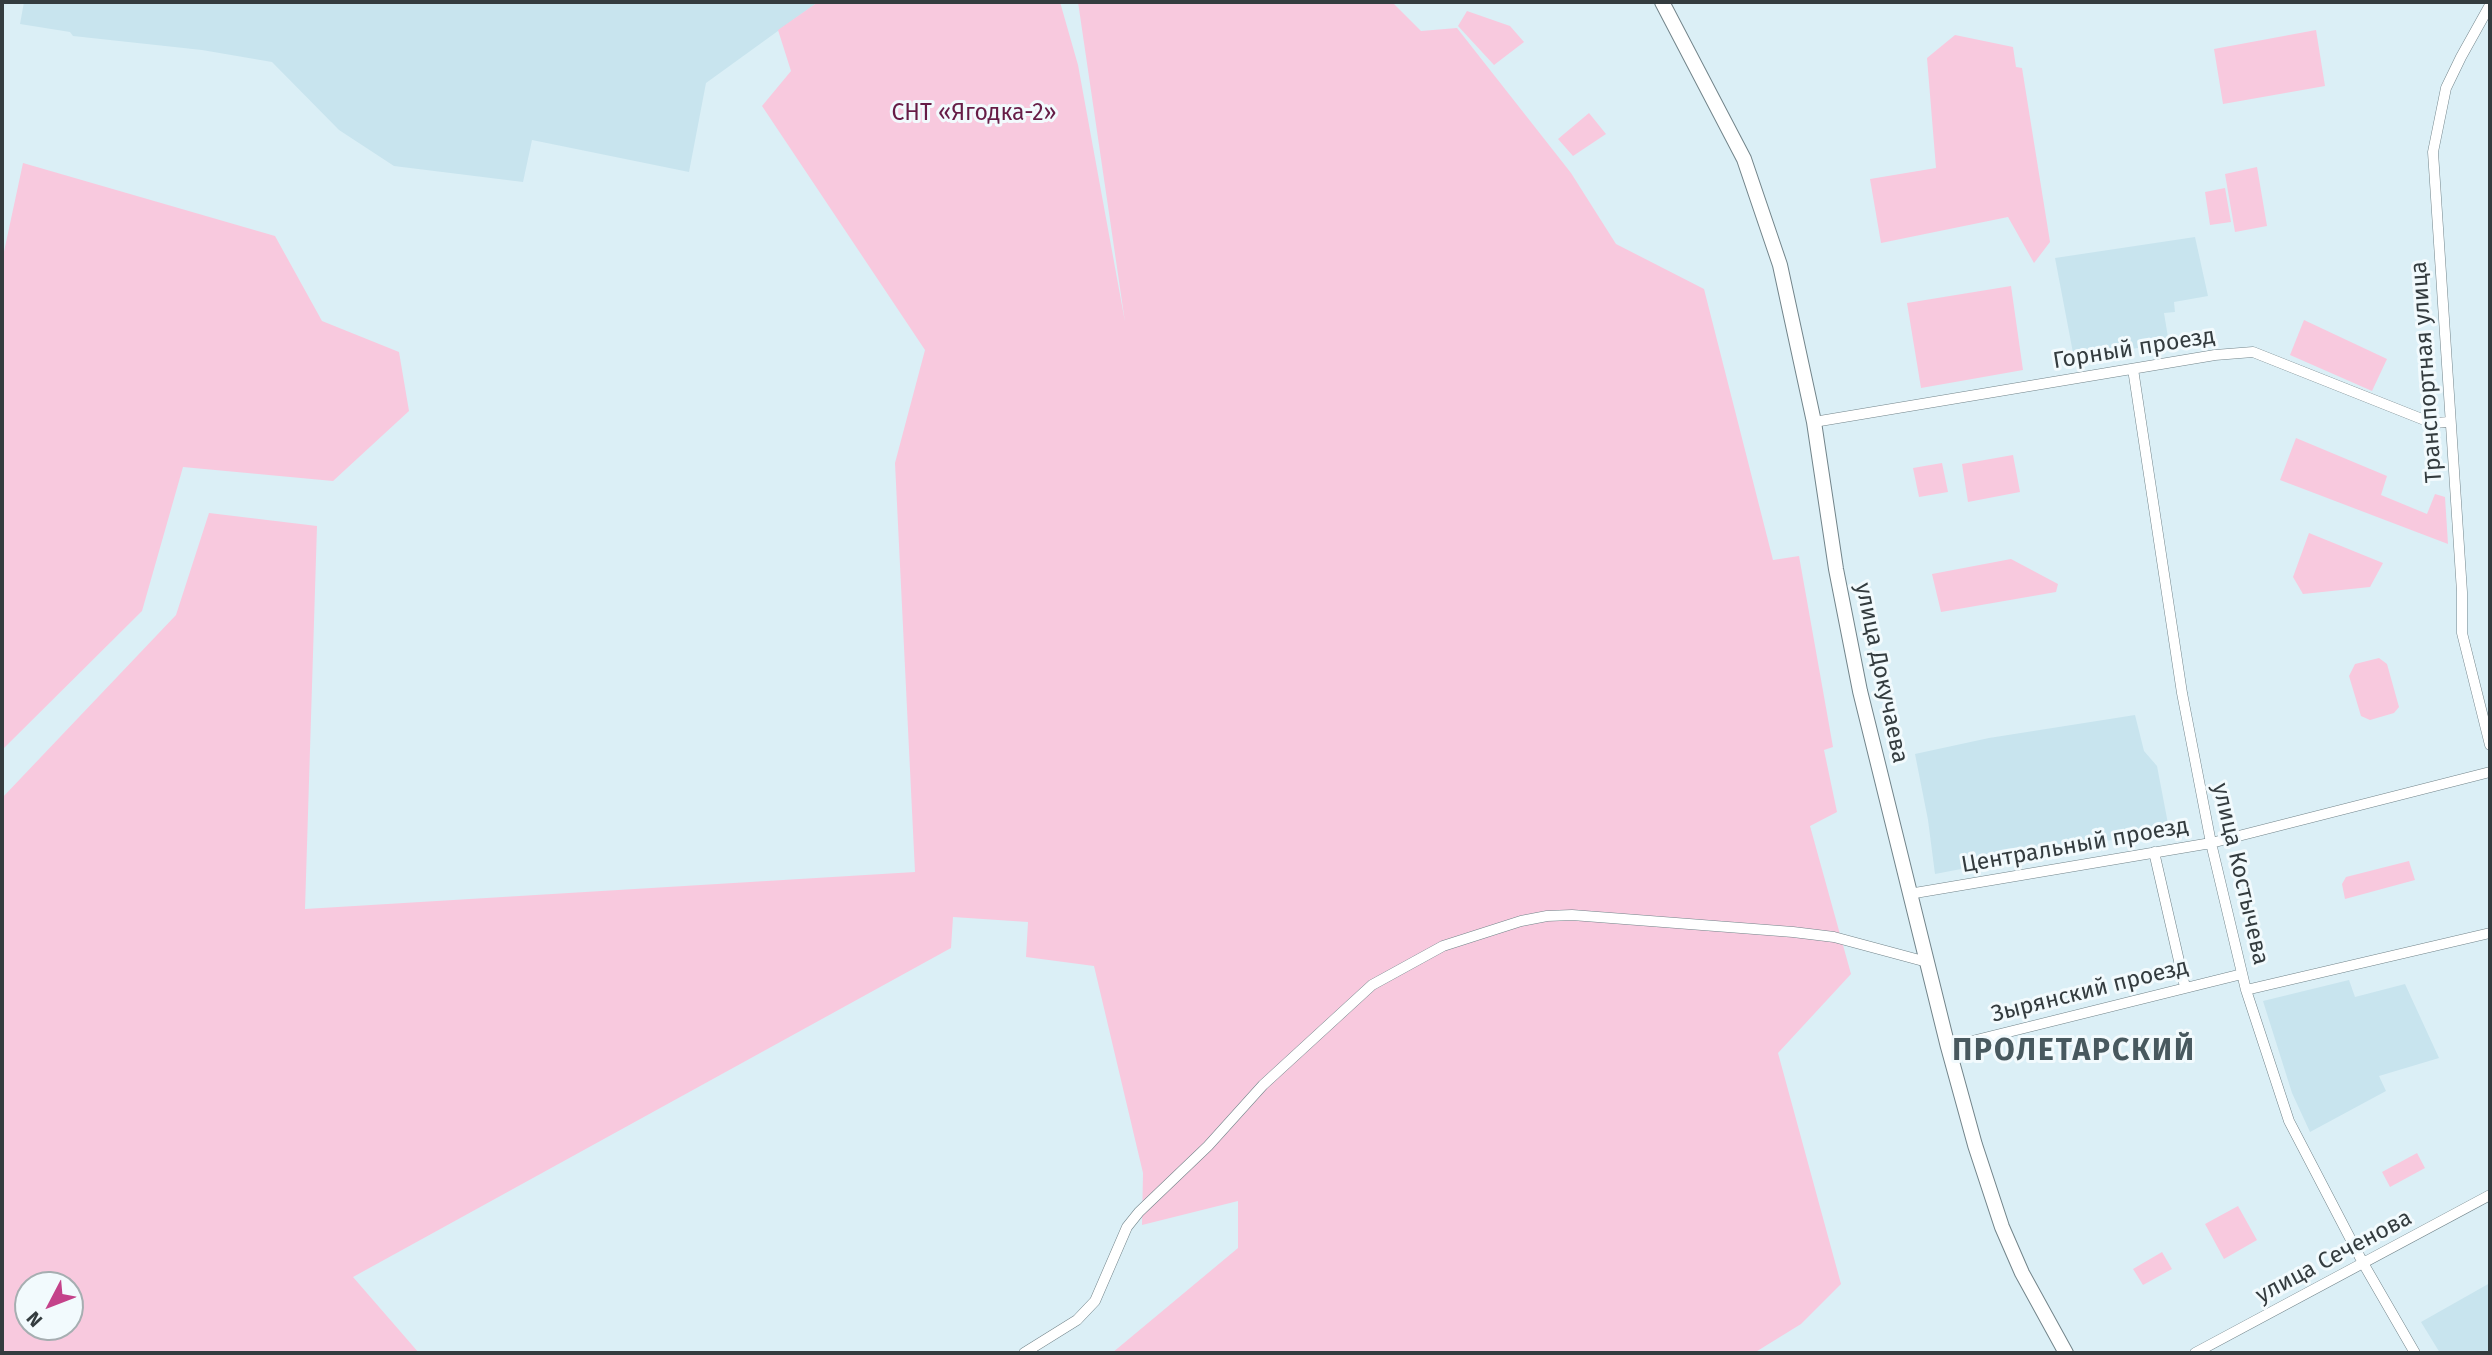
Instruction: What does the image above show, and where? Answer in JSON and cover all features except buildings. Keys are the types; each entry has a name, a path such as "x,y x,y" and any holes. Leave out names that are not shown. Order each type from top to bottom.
{"main road":[{"name":"улица Докучаева","path":"1661,2 1744,159 1780,265 1814,422 1836,569 1860,691 1948,1047 1975,1145 2002,1227 2022,1273 2066,1353"}],"street":[{"name":"Транспортная улица","path":"2490,5 2460,57 2446,88 2432,152 2462,592 2462,633 2490,746"},
{"name":"Горный проезд","path":"1814,422 2215,355 2253,352 2432,423 2450,422"},
{"name":"улица Костычева","path":"2133,369 2182,693 2211,842 2246,990 2289,1121 2363,1264 2415,1353"},
{"name":"Центральный проезд","path":"1909,894 2211,842 2490,772"},
{"path":"2154,852 2185,987"},
{"path":"1024,1353 1077,1320 1095,1301 1127,1227 1264,1085 1371,985 1443,946 1521,921 1572,915 1834,937 1927,962"},
{"path":"2246,990 2490,933"},
{"name":"Зырянский проезд","path":"1948,1047 2242,974"},
{"name":"улица Сеченова","path":"2195,1353 2490,1195"}],"shaded area":[{"path":"24,2 818,2 706,83 689,172 532,140 523,182 394,166 339,130 272,62 202,50 73,36 70,32 20,24"},
{"path":"2195,237 2208,296 2174,302 2175,312 2164,313 2169,343 2074,358 2055,258"},
{"path":"2135,715 2144,751 2157,766 2169,829 1935,874 1915,754 1989,738"},
{"path":"2349,980 2355,997 2405,984 2439,1058 2379,1076 2386,1091 2310,1132 2292,1093 2263,1001"},
{"path":"2490,1283 2490,1353 2440,1353 2421,1322"}],"green space":[{"name":"СНТ «Ягодка-2»","path":"818,2 1060,2 1078,65 1125,322 1078,2 1392,2 1421,31 1457,28 1571,173 1616,244 1704,289 1773,560 1799,556 1833,747 1824,750 1837,812 1810,826 1851,974 1778,1053 1841,1284 1801,1324 1754,1353 1112,1353 1238,1248 1238,1201 1142,1225 1143,1173 1094,966 1026,957 1028,922 953,917 951,948 353,1277 419,1353 2,1353 2,798 176,615 209,513 317,526 305,909 915,872 895,463 925,350 762,106 791,71 778,30"},
{"path":"1467,11 1510,26 1524,42 1494,65 1458,26"},
{"path":"2316,30 2325,86 2223,104 2214,49"},
{"path":"1955,35 2013,47 2016,67 2022,68 2050,242 2034,263 2008,217 1881,243 1870,179 1936,168 1927,58"},
{"path":"1589,113 1606,134 1573,156 1558,139"},
{"path":"23,163 275,236 322,321 399,352 409,411 333,481 183,467 142,611 2,750 2,261"},
{"path":"2257,167 2267,226 2235,232 2225,174"},
{"path":"2225,188 2231,222 2210,225 2205,192"},
{"path":"2011,286 2023,370 1921,388 1907,303"},
{"path":"2304,320 2387,359 2372,391 2290,355"},
{"path":"2296,438 2387,476 2381,495 2427,514 2435,494 2445,497 2448,544 2280,480"},
{"path":"2013,455 2020,492 1968,502 1962,464"},
{"path":"1942,463 1948,492 1919,497 1913,468"},
{"path":"2309,533 2383,563 2370,587 2303,594 2293,577"},
{"path":"2011,559 2058,584 2056,592 1941,612 1932,574"},
{"path":"2379,658 2387,664 2399,707 2394,713 2370,720 2361,716 2349,676 2355,664"},
{"path":"2409,861 2415,880 2345,899 2342,884 2346,877"},
{"path":"2417,1153 2425,1168 2390,1187 2382,1172"},
{"path":"2238,1206 2257,1240 2224,1259 2205,1224"},
{"path":"2162,1252 2172,1269 2143,1285 2133,1269"}],"district":[{"name":"ПРОЛЕТАРСКИЙ","path":"2074,1052"}]}
